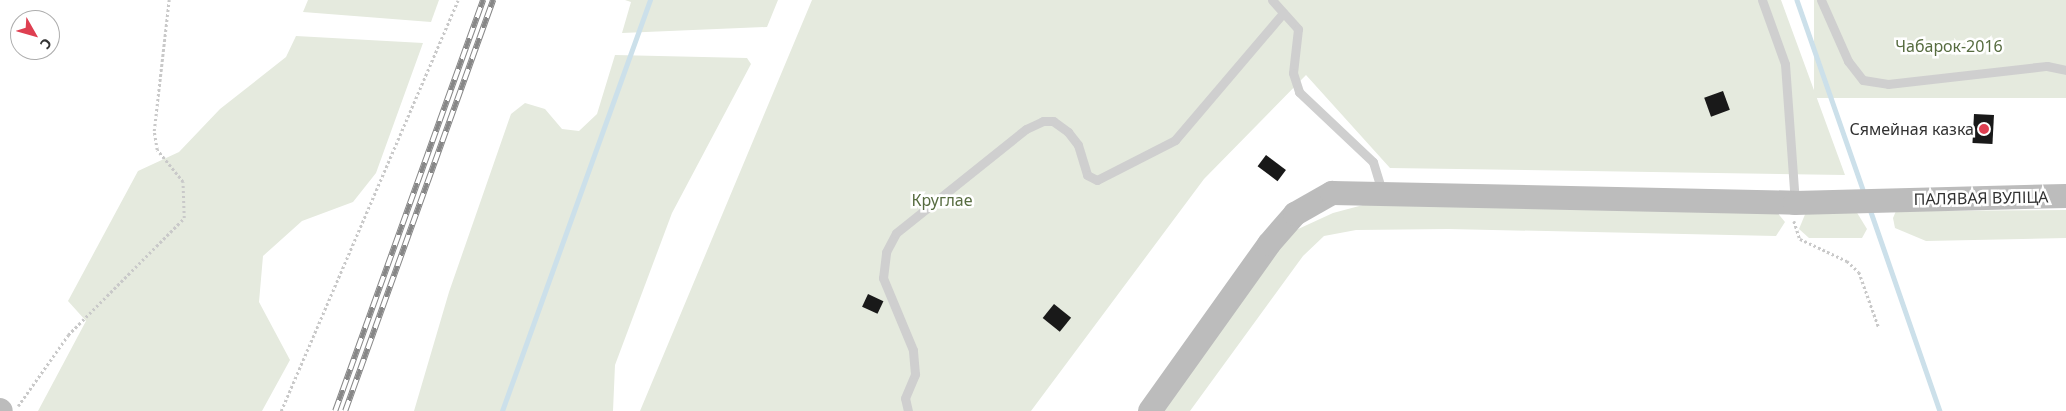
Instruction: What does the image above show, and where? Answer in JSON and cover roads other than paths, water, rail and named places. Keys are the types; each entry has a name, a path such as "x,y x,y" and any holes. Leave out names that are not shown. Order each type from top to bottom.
{"street":[{"name":"ПАЛЯВАЯ ВУЛІЦА","path":"1150,411 1294,214 1332,193 1382,191 1795,203 2066,196"}],"lane":[{"path":"1272,0 1298,29 1293,73 1299,92 1373,162 1382,191"},
{"path":"1762,0 1785,64 1795,203"},
{"path":"1821,0 1848,61 1863,80 1888,84 2047,66 2066,70"},
{"path":"908,411 905,398 915,374 913,350 883,278 886,252 896,233 1026,129 1042,121 1053,121 1068,132 1078,145 1087,175 1097,180 1175,140 1283,13"}],"waterway":[{"path":"502,411 650,0"},
{"path":"1797,0 1865,195"},
{"path":"1870,209 1940,411"}],"railway":[{"path":"335,411 483,0"},
{"path":"345,411 493,0"}],"place":[{"name":"Сямейная казка","path":"1984,129"}],"park label":[{"name":"Чабарок-2016","path":"1949,46"},
{"name":"Круглае","path":"942,200"}]}
